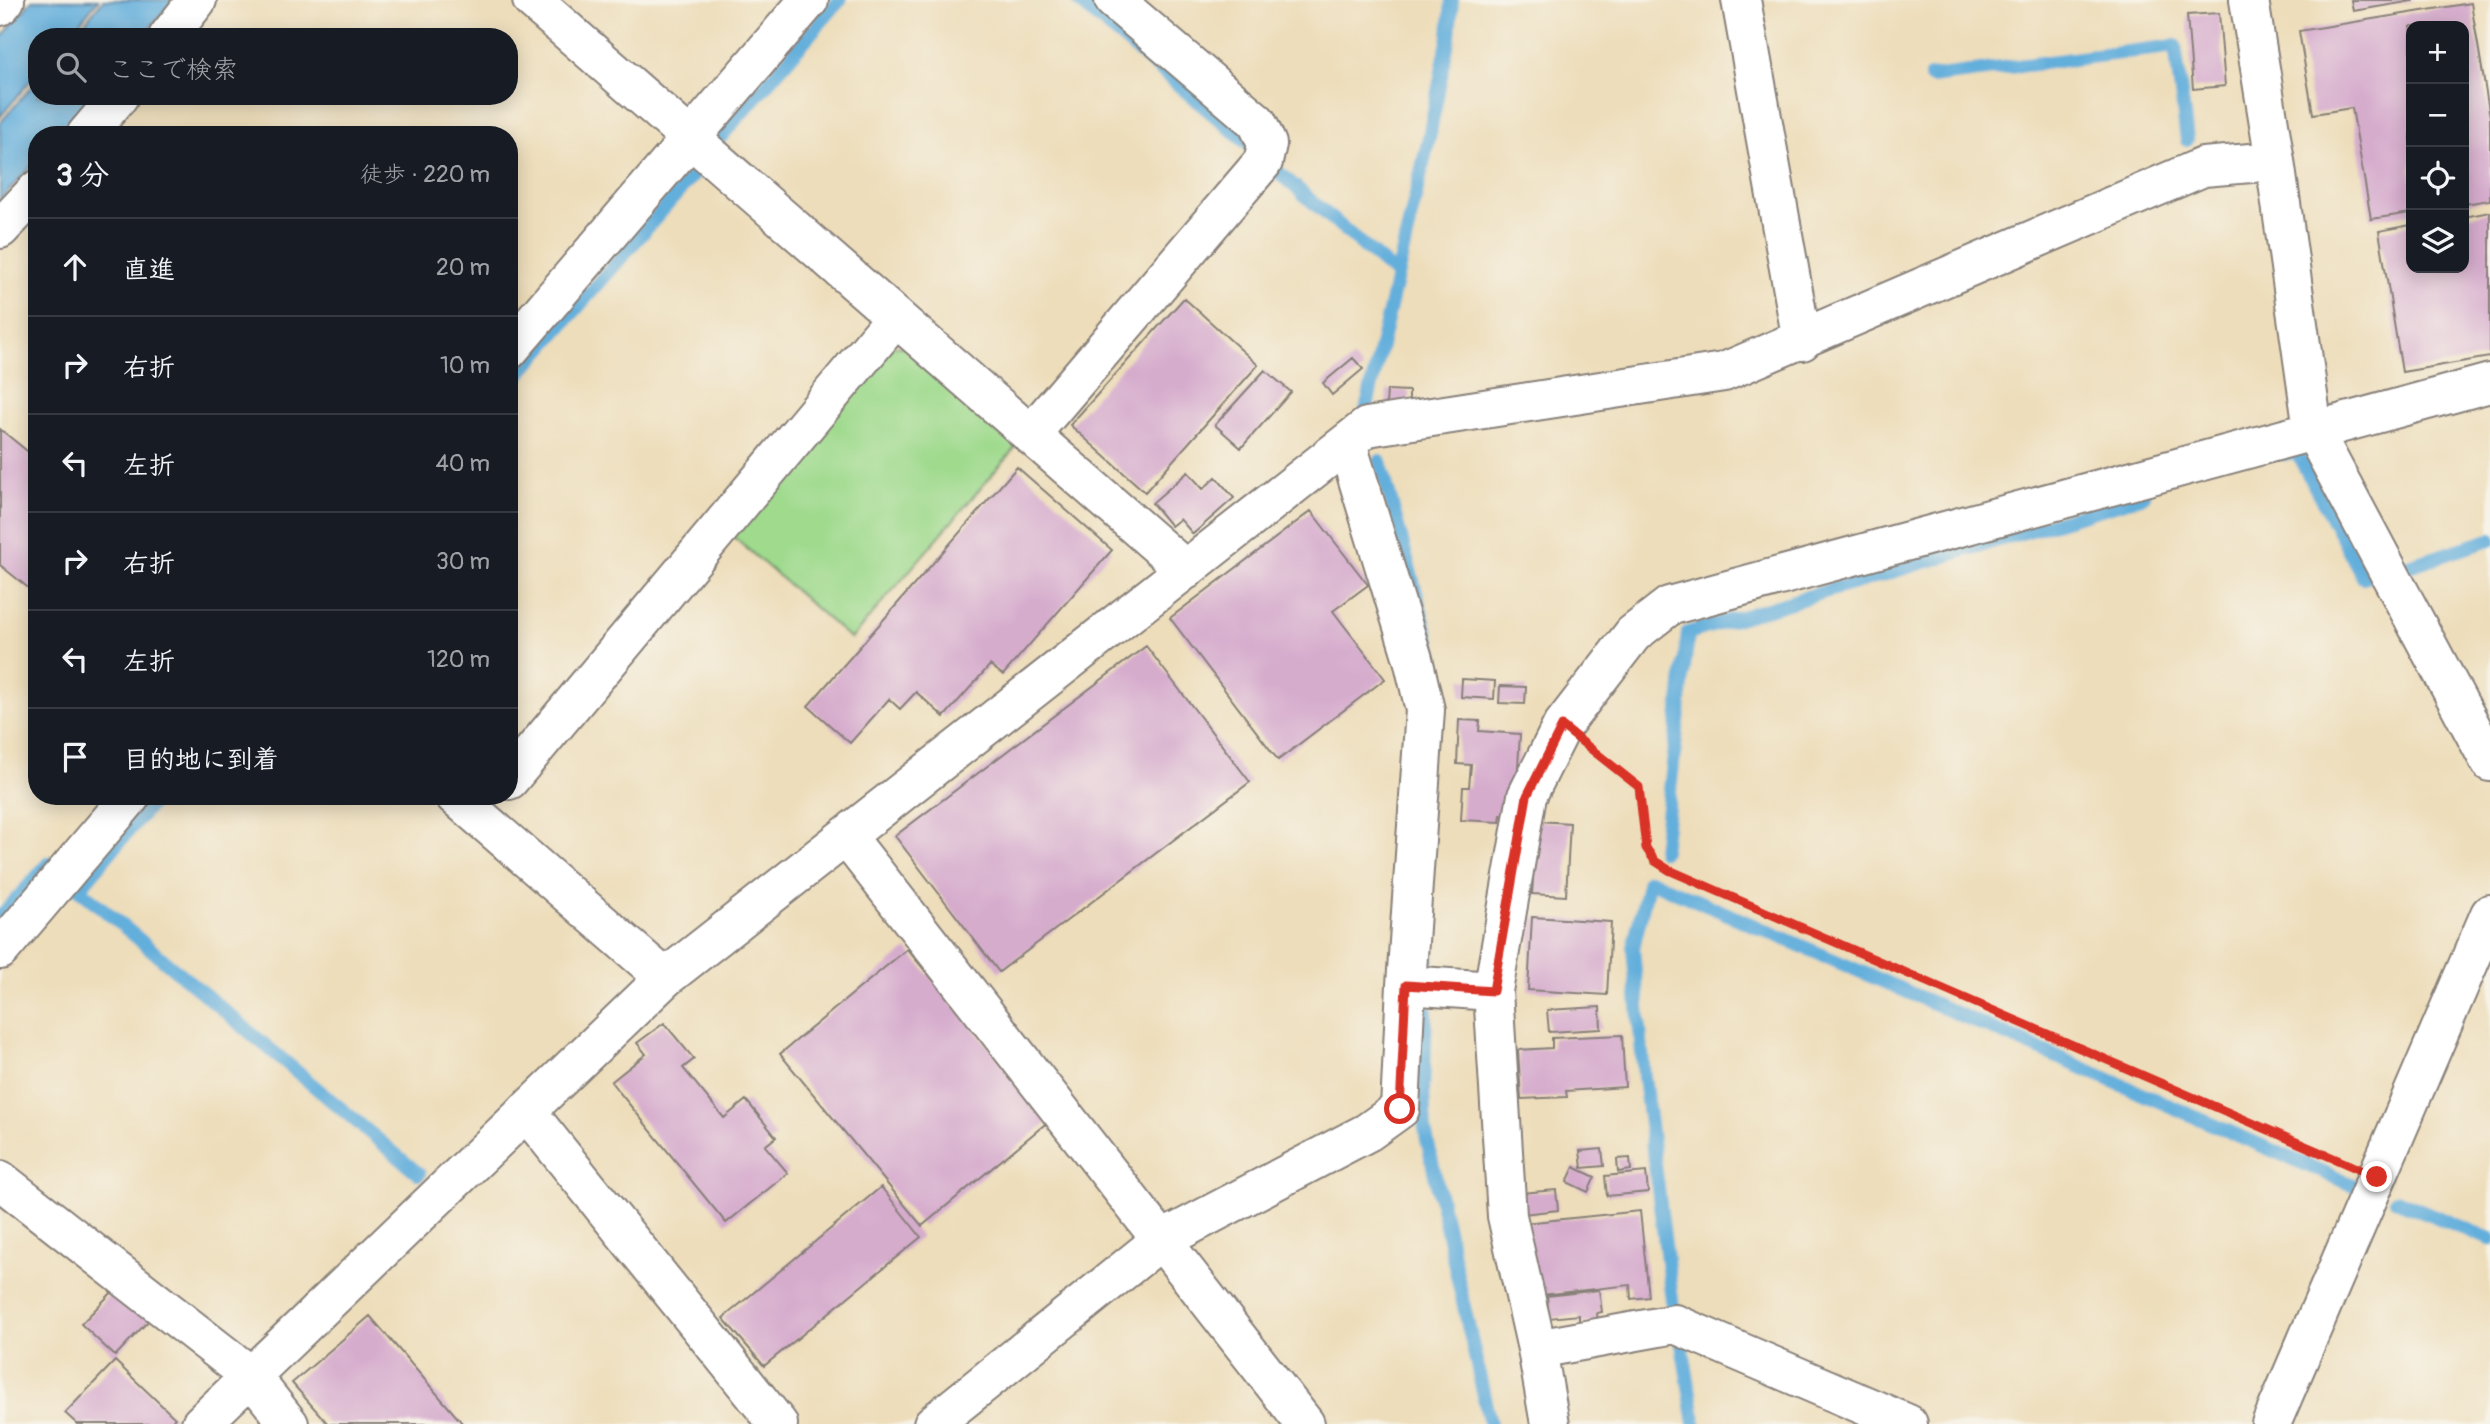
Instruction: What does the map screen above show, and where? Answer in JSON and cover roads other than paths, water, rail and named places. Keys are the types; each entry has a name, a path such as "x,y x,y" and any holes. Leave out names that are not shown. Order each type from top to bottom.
{"street":[{"path":"0,6 5,0"},
{"path":"175,28 197,0"},
{"path":"532,0 1186,570"},
{"path":"518,339 808,0"},
{"path":"1031,435 1263,162 1267,144 1258,122 1114,0"},
{"path":"1741,0 1802,341"},
{"path":"2249,0 2313,430 2490,762"},
{"path":"94,126 111,105"},
{"path":"201,1424 665,978 1367,428 1724,372 1802,341 2203,167 2275,161"},
{"path":"0,229 28,199"},
{"path":"518,769 897,317"},
{"path":"1550,1424 1537,1349 1507,1216 1493,991 1527,796 1562,726 1633,634 1669,606 2490,383"},
{"path":"933,1424 1160,1241 1368,1132 1400,1109 1425,710 1413,659 1346,444"},
{"path":"0,950 123,805"},
{"path":"478,805 665,978"},
{"path":"846,836 1305,1424"},
{"path":"2271,1424 2490,914"},
{"path":"1406,985 1493,991"},
{"path":"527,1111 778,1424"},
{"path":"0,1180 251,1376 289,1424"},
{"path":"1537,1349 1675,1324 1908,1424"}],"water":[{"path":"32,0 98,0 75,28 28,28 28,84 0,117 0,39"},
{"path":"103,0 174,0 150,28 80,28"},
{"path":"28,90 28,105 83,105 66,126 28,126 28,170 0,200 0,123"}],"waterway":[{"path":"719,139 840,0"},
{"path":"1077,0 1253,148"},
{"path":"1365,415 1428,142 1449,36 1452,0"},
{"path":"1931,77 2175,46 2187,140"},
{"path":"518,376 702,165"},
{"path":"1278,172 1397,275"},
{"path":"2284,454 2296,451 2363,577 2374,574"},
{"path":"1380,461 1433,655 1436,681"},
{"path":"1663,851 1688,633 2144,496"},
{"path":"2408,566 2490,540"},
{"path":"150,805 79,889 419,1174"},
{"path":"0,918 49,863"},
{"path":"1673,1308 1644,1077 1633,948 1649,880 2357,1187"},
{"path":"1427,969 1428,939"},
{"path":"1426,1012 1423,1091 1425,1130 1490,1424"},
{"path":"2396,1200 2490,1239"},
{"path":"1682,1344 1695,1424"}]}
